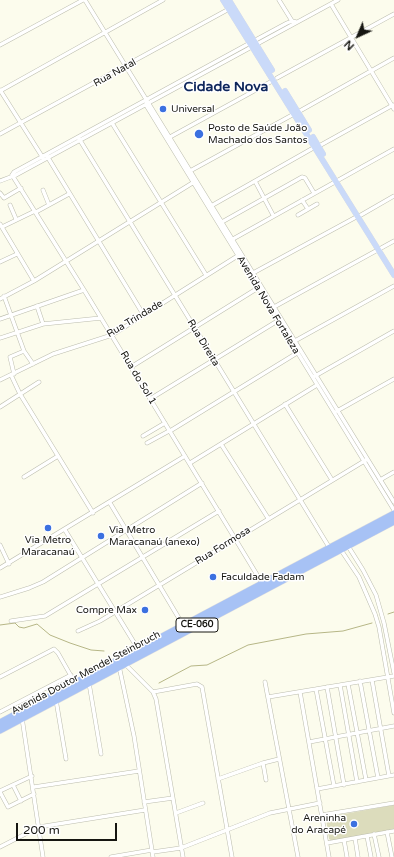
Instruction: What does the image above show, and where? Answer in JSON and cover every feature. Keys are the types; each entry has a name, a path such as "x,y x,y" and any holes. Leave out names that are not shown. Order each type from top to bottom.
{"highway":[{"name":"Avenida Doutor Mendel Steinbruch","path":"0,723 184,624 394,514"},
{"name":"Avenida Doutor Mendel Steinbruch","path":"0,730 394,521"}],"main road":[{"path":"223,0 254,44"},
{"path":"229,0 275,79 380,249 394,275"},
{"path":"380,249 394,268"}],"street":[{"name":"Avenida Nova Fortaleza","path":"84,0 170,137 193,182 223,222 240,254"},
{"path":"0,45 84,0"},
{"path":"143,314 70,194 0,91 164,0"},
{"path":"279,0 292,21 296,22"},
{"path":"210,206 393,107 330,4 326,0"},
{"path":"0,182 12,175 16,175 45,157 237,52 338,0"},
{"name":"Rua Natal","path":"0,134 126,67 229,9"},
{"path":"166,139 333,46 351,38 394,14"},
{"path":"254,44 292,21"},
{"path":"189,172 296,113 369,70 394,58"},
{"name":"Avenida Nova Fortaleza","path":"147,102 166,139 189,172 197,180 218,224 240,254 293,342 316,375 366,460 394,502"},
{"path":"111,121 206,275"},
{"name":"Rua Direita","path":"79,139 174,296 330,547"},
{"path":"233,239 273,215 394,149"},
{"name":"Rua do Sol 1","path":"12,175 67,261 262,583"},
{"path":"218,224 304,177 314,193"},
{"path":"0,299 34,281 197,180"},
{"path":"255,181 273,215"},
{"path":"0,193 4,198 21,188"},
{"path":"43,190 49,205"},
{"path":"34,281 1,226 70,194"},
{"path":"252,274 394,196"},
{"path":"302,200 308,209"},
{"path":"298,215 317,204"},
{"path":"10,205 16,219"},
{"path":"0,234 5,232"},
{"path":"273,308 394,241"},
{"path":"0,262 17,254"},
{"name":"Rua Trindade","path":"0,380 53,354 112,335 240,254"},
{"name":"Avenida Nova Fortaleza","path":"252,274 258,288 273,308"},
{"path":"293,342 394,286"},
{"path":"131,367 258,288"},
{"path":"0,319 84,290"},
{"path":"4,296 24,351 32,364"},
{"path":"37,306 43,324"},
{"path":"0,338 43,324 101,318"},
{"path":"150,399 279,319"},
{"path":"312,378 394,331"},
{"name":"Avenida Nova Fortaleza","path":"293,342 297,353 312,378 337,411"},
{"path":"24,351 10,357 13,374 20,394 93,513"},
{"path":"147,444 297,353"},
{"path":"337,411 394,379"},
{"path":"0,401 1,406 39,382"},
{"path":"190,463 317,385"},
{"path":"285,404 332,480"},
{"path":"143,436 165,423"},
{"path":"221,444 268,518"},
{"path":"24,477 58,456"},
{"path":"0,568 66,530 185,456"},
{"name":"Rua Formosa","path":"78,630 94,625 268,518 366,460"},
{"path":"379,480 394,472"},
{"name":"Avenida Nova Fortaleza","path":"379,480 394,510"},
{"path":"0,596 36,585 202,483"},
{"path":"110,503 184,624"},
{"path":"11,622 45,616 144,558 219,511"},
{"path":"66,530 138,649"},
{"path":"0,545 9,564"},
{"path":"348,545 364,570 376,595 385,626 394,673"},
{"path":"340,549 347,557 365,589 379,627 394,713"},
{"path":"379,627 385,626"},
{"path":"0,677 54,650 58,653 75,683"},
{"path":"122,665 152,692 158,708 183,857"},
{"path":"122,665 153,853"},
{"path":"0,712 70,675"},
{"path":"268,697 394,676"},
{"path":"372,680 389,776"},
{"path":"360,681 378,778"},
{"path":"265,682 298,857"},
{"path":"89,683 101,754"},
{"path":"152,692 197,684 202,687 232,857"},
{"path":"348,684 366,780"},
{"path":"340,685 357,782"},
{"path":"327,687 344,785"},
{"path":"316,689 334,786"},
{"path":"300,692 330,857"},
{"path":"56,700 66,760"},
{"path":"22,718 34,787 43,857"},
{"path":"309,742 394,726"},
{"path":"218,779 279,759"},
{"path":"263,763 266,780"},
{"path":"34,787 139,770"},
{"path":"317,789 394,775"},
{"path":"32,776 0,792 8,807 34,794"},
{"path":"13,785 21,801"},
{"path":"144,802 173,798"},
{"path":"176,813 203,803"},
{"path":"114,857 182,848 228,831 270,813 320,803"},
{"path":"322,816 394,803"},
{"path":"0,847 39,827 145,810"},
{"path":"327,843 394,831"},
{"path":"387,832 392,857"},
{"path":"374,834 379,857"},
{"path":"367,836 371,857"},
{"path":"355,838 358,857"},
{"path":"344,840 347,857"}],"green space":[{"path":"394,805 394,830 332,841 329,839 327,817"}],"waterway":[{"path":"388,614 394,612"},
{"path":"0,625 15,623 19,627 24,628 37,624 50,635 91,650 104,651"},
{"path":"159,683 191,666 207,665 248,645 306,634 343,631 372,623"}],"place":[{"name":"Universal","path":"163,109"},
{"name":"Posto de Saúde João Machado dos Santos","path":"199,134"},
{"name":"Via Metro Maracanaú","path":"48,528"},
{"name":"Via Metro Maracanaú (anexo)","path":"101,536"},
{"name":"Faculdade Fadam","path":"213,577"},
{"name":"Compre Max","path":"145,610"},
{"name":"Areninha do Aracapé","path":"354,824"}],"district":[{"name":"Cidade Nova","path":"226,87"}]}
